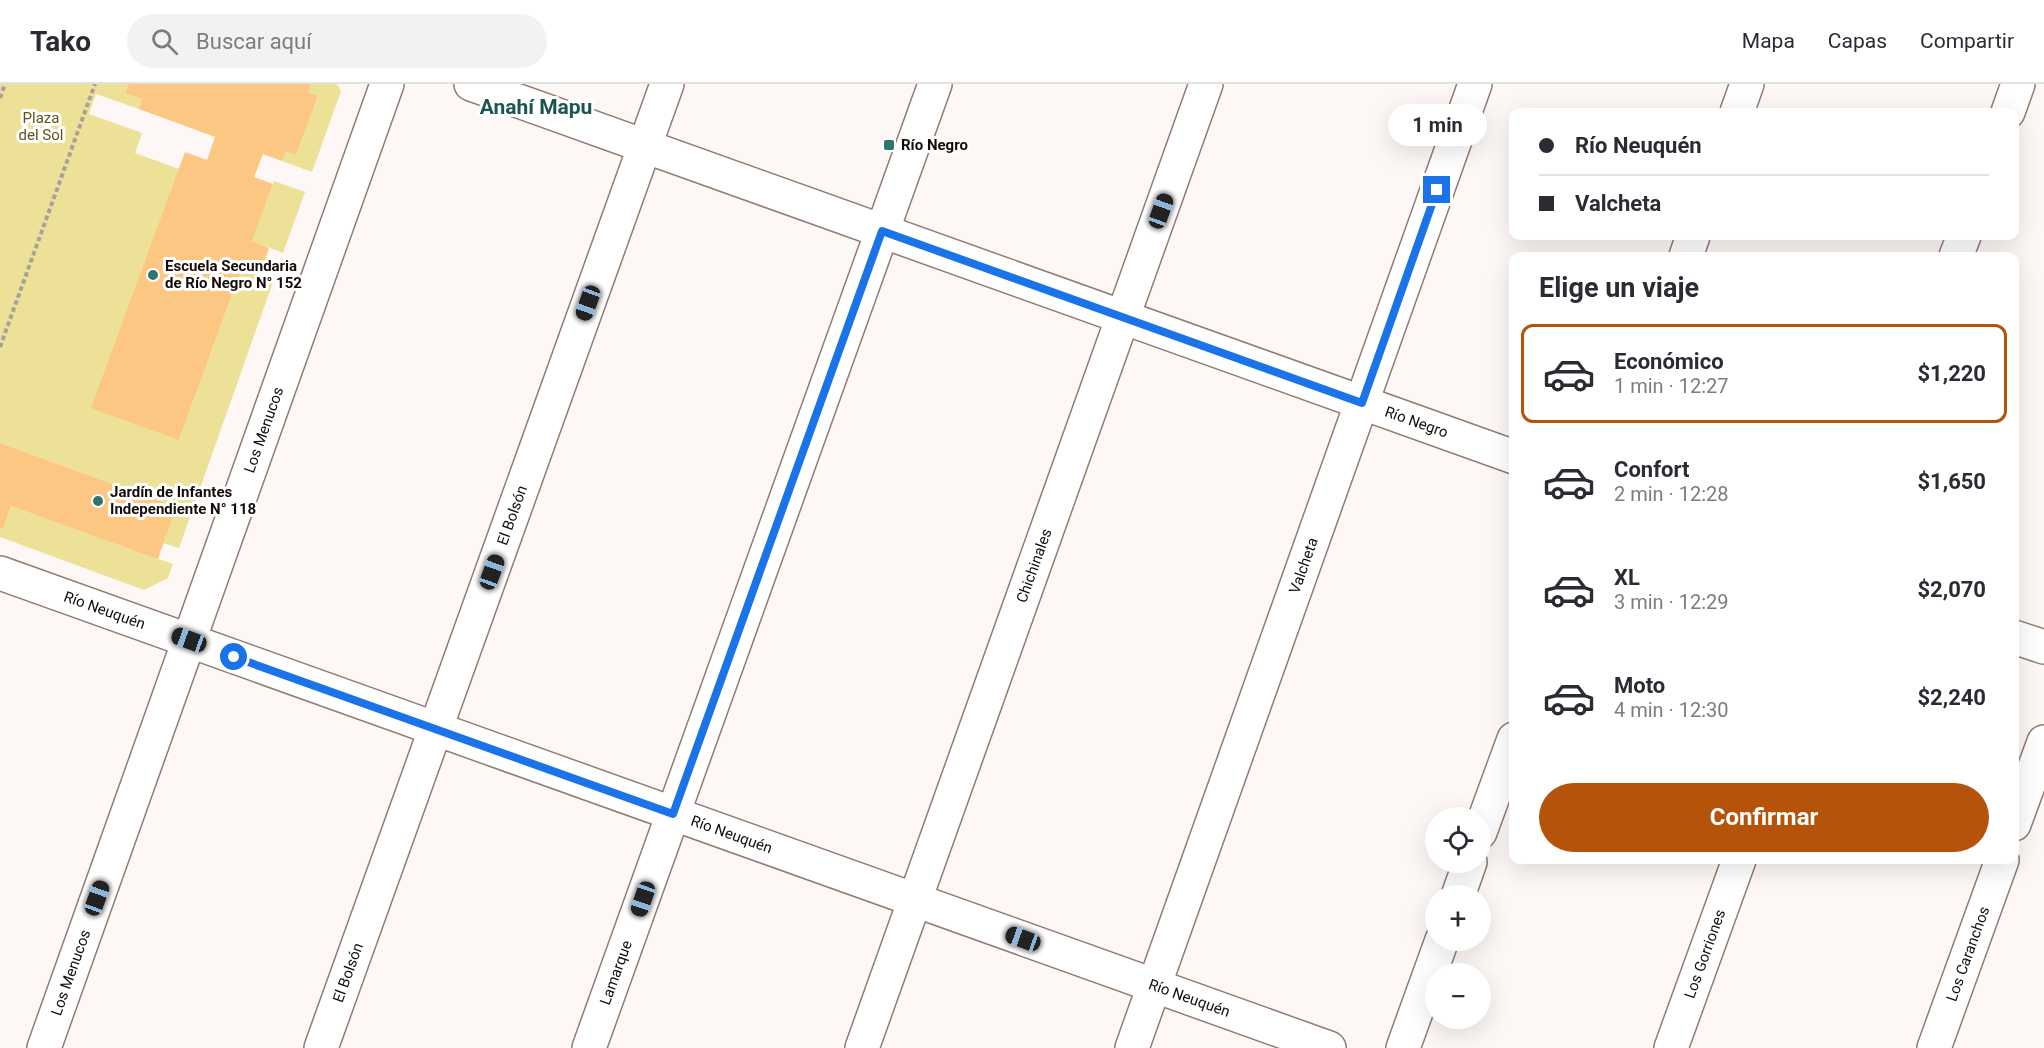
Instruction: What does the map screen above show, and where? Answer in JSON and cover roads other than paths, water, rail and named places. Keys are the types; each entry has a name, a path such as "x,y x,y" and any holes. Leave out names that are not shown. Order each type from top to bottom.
{"street":[{"name":"Los Menucos","path":"44,1048 387,84"},
{"name":"Río Negro","path":"471,84 1509,455"},
{"name":"El Bolsón","path":"321,1048 666,84"},
{"name":"Lamarque","path":"589,1048 935,84"},
{"name":"Chichinales","path":"862,1048 1206,84"},
{"name":"Valcheta","path":"1132,1048 1475,84"},
{"path":"1738,108 1747,84"},
{"path":"2009,108 2018,84"},
{"name":"Río Neuquén","path":"0,573 1329,1048"},
{"path":"2019,639 2044,647"},
{"path":"2019,810 2044,742"},
{"path":"1489,807 1509,753"},
{"name":"Los Gorriones","path":"1671,1048 1738,864"},
{"name":"Los Caranchos","path":"1934,1048 2001,864"},
{"path":"1403,1048 1438,951"}],"place":[{"name":"Río Negro","path":"889,145"},
{"name":"Escuela Secundaria de Río Negro N° 152","path":"153,275"},
{"name":"Jardín de Infantes Independiente N° 118","path":"98,501"}],"district":[{"name":"Anahí Mapu","path":"536,107"}],"park label":[{"name":"Plaza del Sol","path":"41,126"}]}
